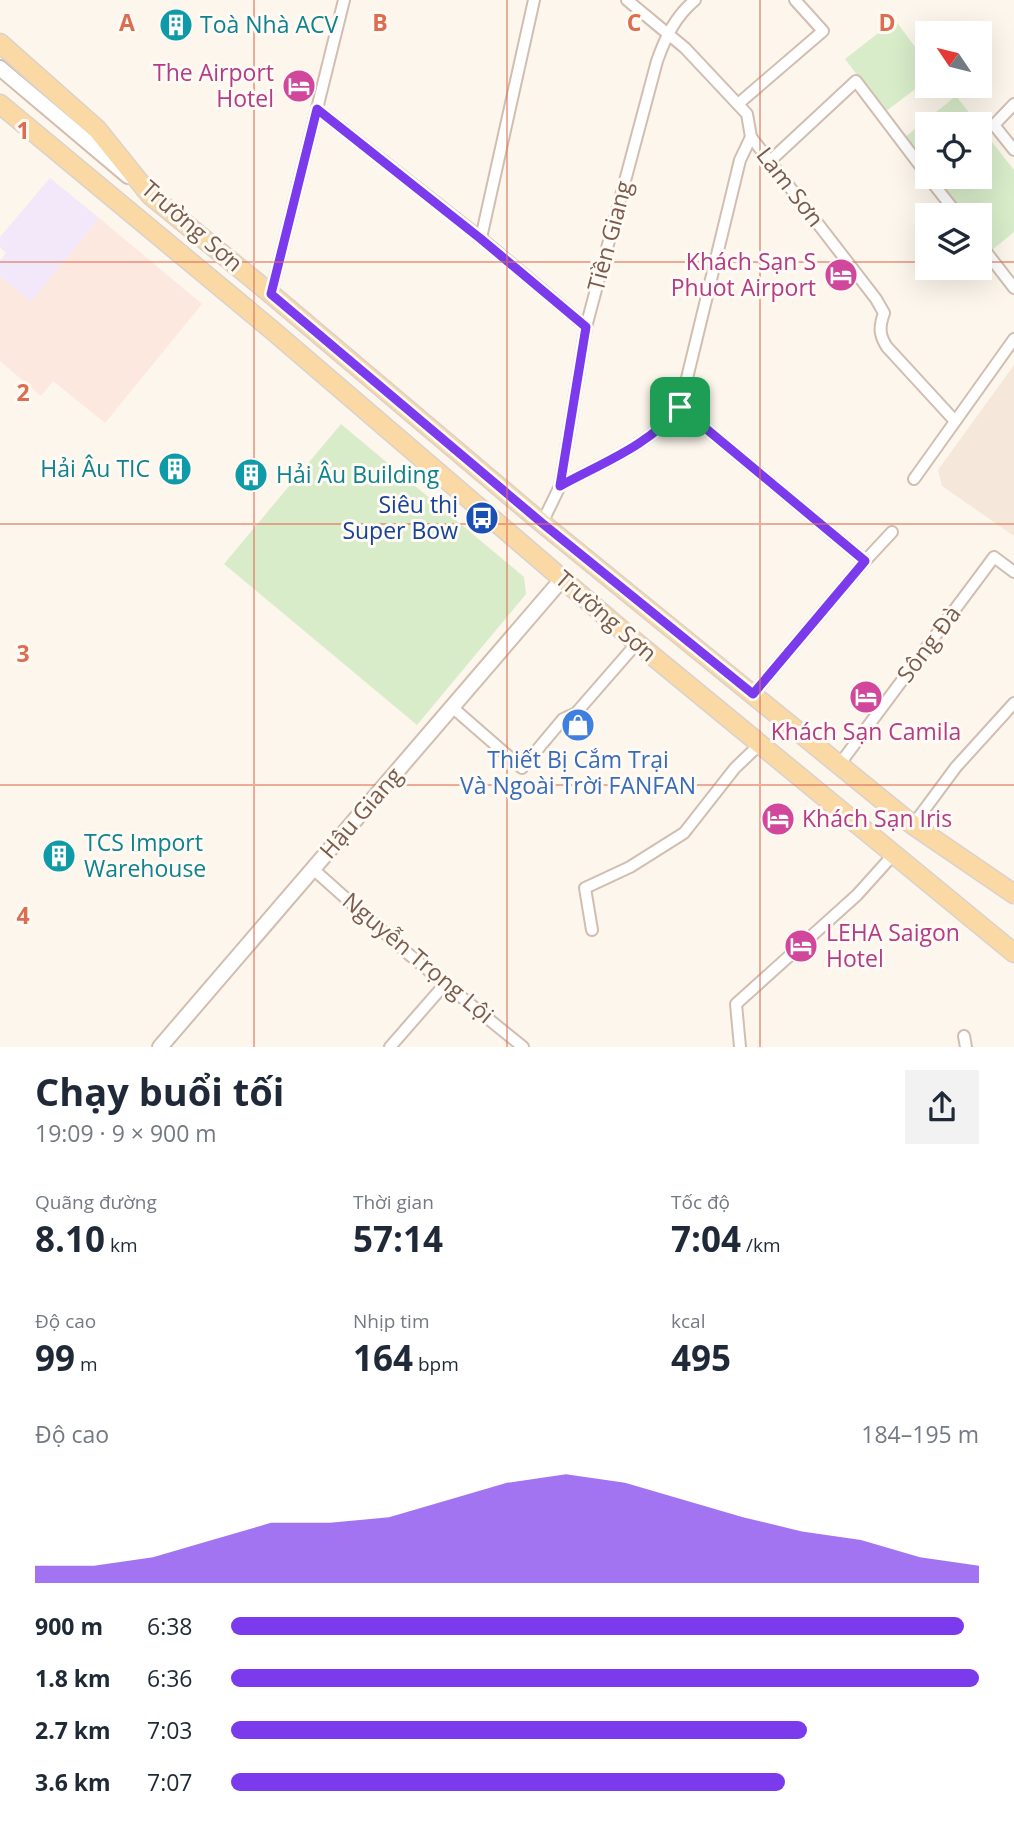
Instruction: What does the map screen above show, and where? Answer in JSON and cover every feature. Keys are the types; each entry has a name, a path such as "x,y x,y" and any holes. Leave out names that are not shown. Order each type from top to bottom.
{"main road":[{"name":"Trường Sơn","path":"0,43 97,129 150,195 542,523 913,825 1014,894"},
{"name":"Trường Sơn","path":"0,104 272,330 350,400 637,643 1014,953"}],"street":[{"path":"271,294 344,0"},
{"path":"481,239 534,0"},
{"name":"Lam Sơn","path":"627,0 668,32 747,114 751,137 876,299 884,313 880,324 881,337 887,347 955,421"},
{"name":"Tiền Giang","path":"542,523 560,486 586,327 657,61 668,32 679,14 695,0"},
{"path":"738,104 823,31 795,0"},
{"path":"0,68 150,195"},
{"path":"771,160 856,81 915,159"},
{"path":"1014,104 994,125 1014,150"},
{"path":"317,109 481,239 586,327"},
{"path":"560,486 641,443 665,425 680,407 740,160 751,137"},
{"path":"938,189 949,203"},
{"path":"992,260 1014,288"},
{"path":"914,480 1014,339"},
{"path":"680,407 865,561"},
{"path":"753,694 892,532"},
{"name":"Sông Đà","path":"839,765 994,557 1014,572"},
{"name":"Hậu Giang","path":"160,1047 563,578"},
{"path":"452,707 522,768 563,719 576,713 637,643"},
{"path":"913,825 956,767 1014,703"},
{"path":"592,930 585,888 630,867 684,833 735,768 759,745"},
{"path":"740,1047 736,1004 857,895 893,855"},
{"name":"Nguyễn Trọng Lội","path":"313,869 406,952 523,1047"},
{"path":"390,1047 445,984"}],"shaded area":[{"path":"50,178 99,218 31,302 0,276 0,261 6,253 0,247 0,237"},
{"path":"99,218 202,304 105,423 53,381 41,396 0,361 0,276 31,301"},
{"path":"1014,365 1014,536 942,486 938,470"}],"green space":[{"path":"895,20 915,47 915,89 885,112 845,59"},
{"path":"954,98 958,98 969,112 936,112"},
{"path":"915,129 915,152 904,138"},
{"path":"992,142 1014,170 1014,232 992,250 992,203 956,203 944,189 992,189"},
{"path":"341,424 524,577 526,594 417,725 224,564"}],"place":[{"name":"Toà Nhà ACV","path":"176,25"},
{"name":"The Airport Hotel","path":"299,86"},
{"name":"Khách Sạn S Phuot Airport","path":"841,275"},
{"name":"Hải Âu TIC","path":"175,469"},
{"name":"Hải Âu Building","path":"251,475"},
{"name":"Siêu thị Super Bow","path":"482,518"},
{"name":"Khách Sạn Camila","path":"866,697"},
{"name":"Thiết Bị Cắm Trại Và Ngoài Trời FANFAN","path":"578,725"},
{"name":"Khách Sạn Iris","path":"778,819"},
{"name":"TCS Import Warehouse","path":"59,856"},
{"name":"LEHA Saigon Hotel","path":"801,946"}],"route":[{"path":"317,109 481,239 586,327 560,486 641,443 665,425 680,407 865,561 753,694 542,523 271,294 317,109"}]}
